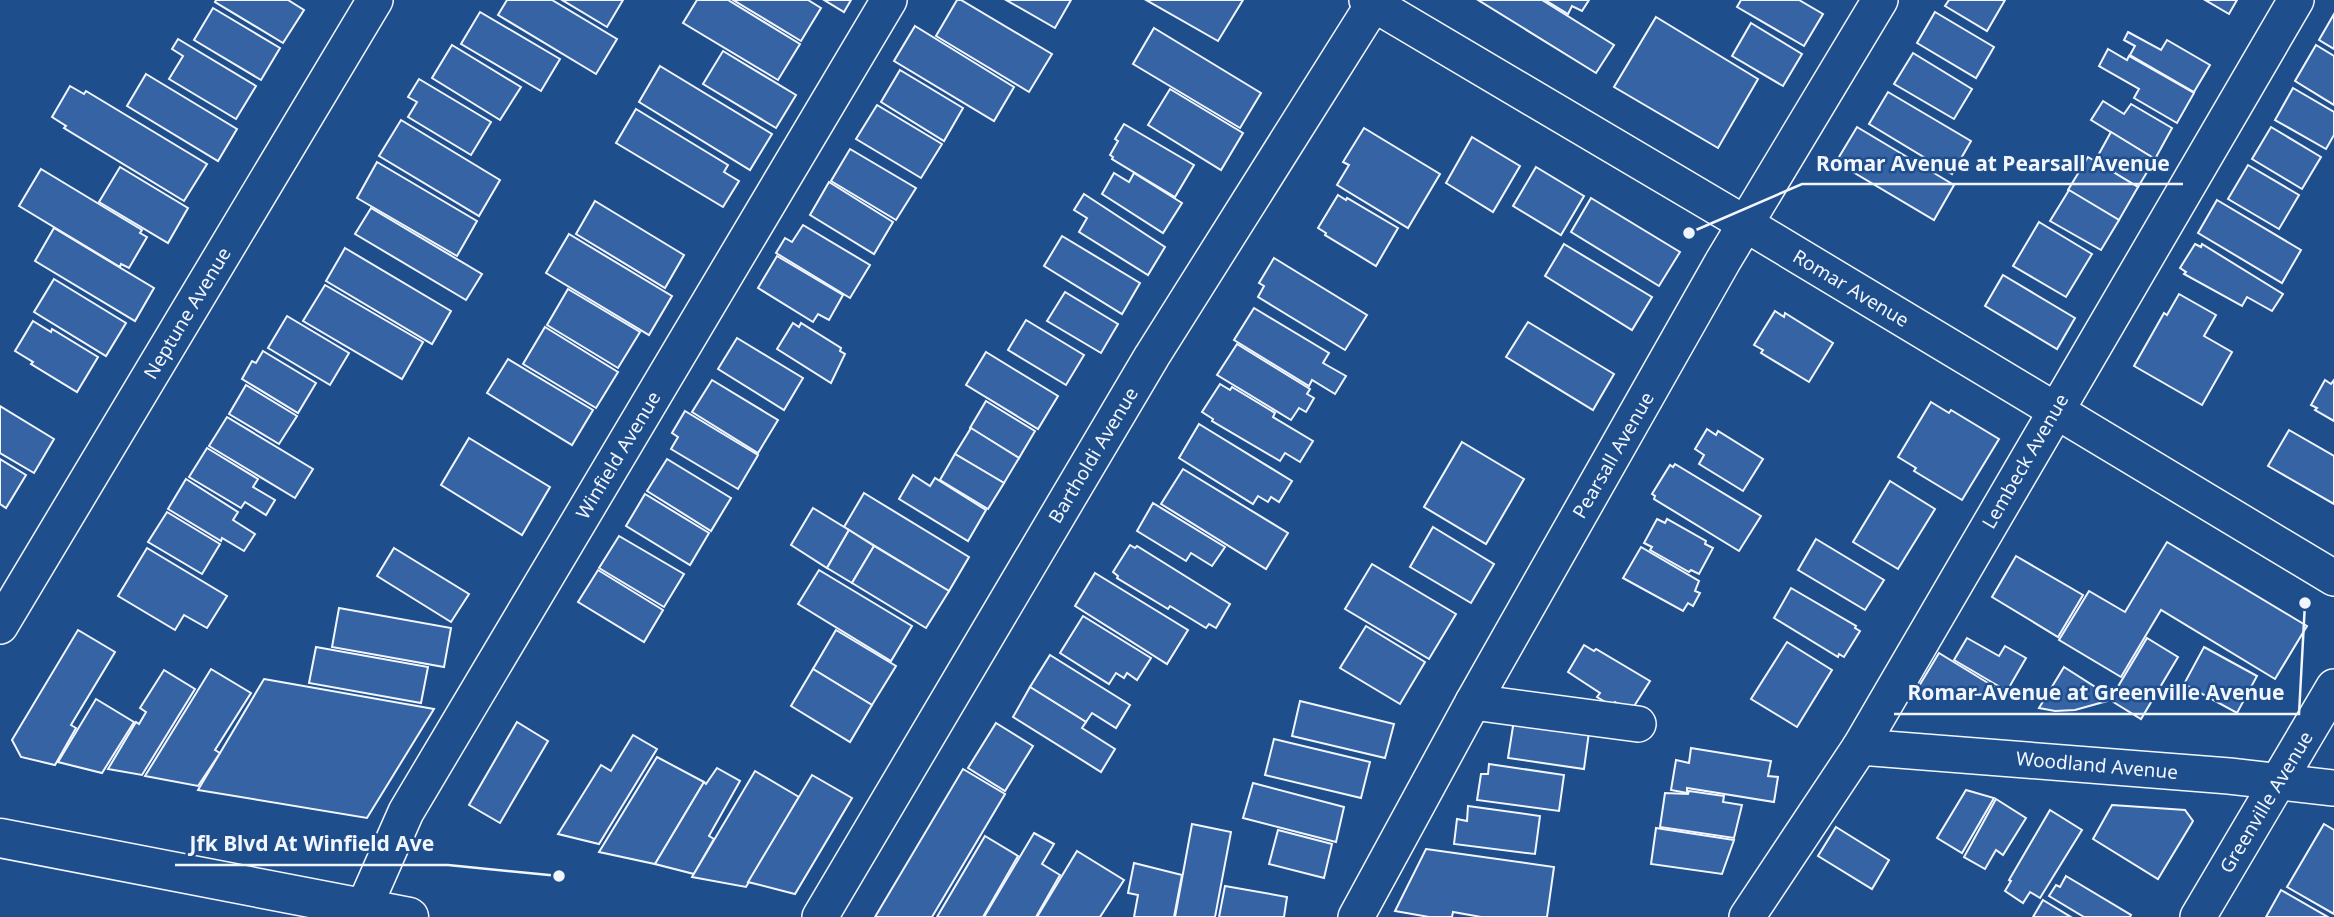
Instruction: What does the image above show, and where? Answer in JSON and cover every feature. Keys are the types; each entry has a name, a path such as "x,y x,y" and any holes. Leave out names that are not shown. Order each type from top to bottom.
{"main road":[{"path":"0,838 363,912 409,917"}],"street":[{"name":"Neptune Avenue","path":"0,626 375,0"},
{"name":"Winfield Avenue","path":"363,912 406,812 888,0"},
{"name":"Pearsall Avenue","path":"1356,917 1473,702 1744,223 1880,0"},
{"name":"Lembeck Avenue","path":"1747,917 1860,747 2296,0"},
{"name":"Romar Avenue","path":"1372,1 2334,578"},
{"name":"Bartholdi Avenue","path":"820,917 1152,356 1372,1"},
{"name":"Greenville Avenue","path":"2198,917 2334,687"},
{"path":"1473,702 1638,724"},
{"name":"Woodland Avenue","path":"1860,747 2278,780 2334,788"}],"building":[{"path":"288,0 304,10 283,43 215,2"},
{"path":"507,0 552,0 617,39 596,74 498,15"},
{"path":"562,0 623,0 607,27"},
{"path":"697,0 728,0 800,44 778,80 683,23"},
{"path":"733,0 808,0 821,8 801,41"},
{"path":"824,0 851,0 844,12"},
{"path":"957,0 1052,54 1029,92 936,36"},
{"path":"1006,0 1071,0 1055,28"},
{"path":"1146,0 1243,0 1218,41"},
{"path":"1478,0 1542,0 1614,45 1596,73"},
{"path":"1545,0 1589,0 1582,11 1572,6 1568,14"},
{"path":"1741,0 1799,0 1823,14 1804,46 1737,7"},
{"path":"1949,0 2005,0 1987,31 1945,6"},
{"path":"2205,0 2237,0 2229,14"},
{"path":"213,8 280,48 261,80 194,40"},
{"path":"480,12 560,59 541,91 461,44"},
{"path":"1935,12 1994,47 1976,78 1917,43"},
{"path":"2334,14 2334,49 2319,40"},
{"path":"1656,17 1758,79 1718,148 1614,87"},
{"path":"1751,23 1802,54 1783,86 1732,56"},
{"path":"915,26 1014,87 994,121 894,61"},
{"path":"1154,28 1261,93 1240,128 1133,64"},
{"path":"2128,32 2161,50 2167,40 2210,65 2194,92 2130,55 2135,46 2124,40"},
{"path":"178,39 256,86 236,119 169,79 183,56 172,49"},
{"path":"452,45 521,87 500,120 432,78"},
{"path":"2316,45 2334,56 2334,105 2295,81"},
{"path":"2108,49 2127,60 2129,56 2194,93 2177,123 2134,98 2139,89 2099,66"},
{"path":"723,51 796,95 776,128 703,84"},
{"path":"1913,53 1972,89 1954,119 1894,84"},
{"path":"660,66 772,134 750,170 639,102"},
{"path":"900,70 963,108 944,141 881,102"},
{"path":"146,74 237,129 218,161 127,106"},
{"path":"419,79 491,122 471,155 408,117 417,102 408,97"},
{"path":"70,86 84,94 86,91 207,164 184,201 64,128 66,126 52,117"},
{"path":"2293,88 2334,112 2334,135 2326,149 2275,120"},
{"path":"1170,89 1243,133 1221,170 1148,125"},
{"path":"1888,92 1971,141 1952,174 1869,124"},
{"path":"2103,101 2124,114 2131,104 2172,128 2155,159 2091,120"},
{"path":"877,105 942,144 921,178 856,139"},
{"path":"636,109 728,165 724,172 739,181 723,207 616,143"},
{"path":"401,120 500,180 479,216 379,156"},
{"path":"1124,124 1194,165 1175,197 1112,159 1110,155 1118,141 1115,139"},
{"path":"1857,127 1954,185 1934,220 1836,162"},
{"path":"2271,127 2321,157 2302,189 2252,159"},
{"path":"1364,128 1440,174 1408,228 1337,185 1349,165 1343,162"},
{"path":"2111,132 2155,159 2138,187 2095,161"},
{"path":"1472,137 1520,166 1493,212 1446,183"},
{"path":"850,149 916,188 896,220 831,181"},
{"path":"2088,157 2138,187 2119,220 2068,190"},
{"path":"377,162 477,221 457,256 357,198"},
{"path":"2248,165 2299,195 2279,229 2228,199"},
{"path":"120,167 188,208 168,243 99,202"},
{"path":"1536,167 1584,196 1561,235 1513,206"},
{"path":"41,169 142,230 140,233 147,237 129,268 121,264 120,267 19,206"},
{"path":"1114,173 1129,182 1134,173 1182,203 1163,233 1102,194"},
{"path":"829,182 893,222 874,254 810,215"},
{"path":"2069,190 2119,220 2101,250 2050,221"},
{"path":"1084,194 1165,247 1148,275 1079,232 1087,218 1074,210"},
{"path":"1338,195 1398,228 1376,266 1318,228"},
{"path":"1591,198 1680,252 1659,286 1571,232"},
{"path":"2217,200 2301,250 2282,283 2198,233"},
{"path":"595,201 684,255 665,288 576,234"},
{"path":"371,208 482,274 466,300 355,234"},
{"path":"2039,222 2092,254 2066,297 2013,266"},
{"path":"803,225 870,265 850,298 776,253 785,238 792,242"},
{"path":"54,228 154,288 135,321 35,261"},
{"path":"569,234 672,296 649,335 546,273"},
{"path":"1062,236 1140,283 1122,314 1044,266"},
{"path":"1564,244 1652,297 1632,330 1545,276"},
{"path":"2195,244 2201,247 2202,244 2283,294 2272,311 2247,297 2242,306 2184,274 2186,272 2180,268"},
{"path":"345,248 451,311 432,344 326,281"},
{"path":"777,256 843,295 829,320 818,314 813,322 758,288"},
{"path":"1274,258 1367,315 1345,350 1258,297 1264,286 1259,283"},
{"path":"2003,275 2075,318 2057,349 1985,306"},
{"path":"54,279 126,323 106,356 34,312"},
{"path":"325,285 423,342 402,379 303,321"},
{"path":"568,289 640,332 618,368 547,325"},
{"path":"1065,292 1118,324 1101,353 1047,321"},
{"path":"2179,294 2216,315 2204,336 2232,352 2202,405 2134,366 2164,313 2167,315"},
{"path":"1254,308 1329,353 1323,363 1346,376 1335,394 1312,380 1309,386 1234,340"},
{"path":"1775,311 1784,317 1785,313 1833,343 1809,382 1761,353 1763,350 1754,345"},
{"path":"287,316 349,353 330,385 268,348"},
{"path":"1026,320 1084,355 1066,385 1008,350"},
{"path":"33,321 51,332 52,329 98,357 77,392 15,351"},
{"path":"1528,322 1614,374 1593,410 1506,357"},
{"path":"793,323 799,327 801,323 841,348 840,351 845,354 831,383 777,349"},
{"path":"545,327 618,372 596,408 523,364"},
{"path":"737,338 803,378 784,410 718,369"},
{"path":"1237,344 1310,389 1307,394 1314,398 1306,412 1299,408 1291,420 1217,375"},
{"path":"263,351 316,383 298,413 242,379 252,361 256,363"},
{"path":"986,352 1058,396 1038,429 966,385"},
{"path":"508,359 593,410 572,445 487,393"},
{"path":"712,380 778,420 758,453 692,412"},
{"path":"2325,380 2331,384 2334,380 2334,421 2311,405"},
{"path":"1220,384 1230,390 1232,387 1275,413 1273,417 1313,441 1300,462 1285,453 1280,461 1212,421 1213,419 1202,412"},
{"path":"246,385 297,416 279,444 229,414"},
{"path":"986,401 1035,431 1019,458 970,428"},
{"path":"1931,402 1949,413 1951,410 1999,439 1962,500 1914,471 1916,468 1898,457"},
{"path":"0,406 54,439 34,473 0,453"},
{"path":"685,411 758,455 738,489 671,449 678,437 672,433"},
{"path":"227,417 313,469 295,498 209,446"},
{"path":"1199,424 1292,481 1279,502 1271,497 1268,502 1258,496 1253,504 1179,458"},
{"path":"971,428 1019,458 1004,483 955,454"},
{"path":"1707,429 1716,435 1718,431 1763,459 1743,491 1699,464 1704,455 1695,449"},
{"path":"2289,430 2334,456 2334,504 2268,466"},
{"path":"469,438 550,487 522,535 441,485"},
{"path":"1462,442 1524,479 1486,544 1424,507"},
{"path":"207,448 258,479 253,487 275,500 266,515 245,502 241,508 189,477"},
{"path":"955,454 1004,483 988,509 940,480"},
{"path":"0,459 26,475 6,508 0,504"},
{"path":"667,459 731,498 711,531 647,491"},
{"path":"1675,464 1761,516 1739,551 1654,499 1652,494 1670,465 1673,467"},
{"path":"1183,469 1288,533 1266,569 1161,504"},
{"path":"913,475 930,486 935,478 986,510 968,541 899,499"},
{"path":"186,479 238,512 233,520 255,534 244,551 222,538 221,541 168,509"},
{"path":"1890,481 1935,509 1898,569 1853,542"},
{"path":"864,493 969,557 949,591 844,527"},
{"path":"645,494 709,533 690,565 626,526"},
{"path":"1153,503 1225,547 1212,566 1191,553 1186,561 1137,531"},
{"path":"813,508 849,530 827,568 791,545"},
{"path":"167,512 220,544 202,574 148,542"},
{"path":"1657,519 1665,523 1667,519 1706,541 1705,544 1713,548 1699,574 1691,570 1689,572 1650,550 1652,547 1644,543"},
{"path":"1433,527 1494,564 1471,603 1410,567"},
{"path":"849,530 874,546 852,583 827,568"},
{"path":"619,536 684,574 664,607 599,568"},
{"path":"1816,539 1884,580 1865,610 1798,570"},
{"path":"2167,542 2307,626 2275,679 2161,610 2121,677 2059,640 2089,591 2125,612"},
{"path":"1130,545 1135,548 1137,546 1230,604 1216,628 1209,624 1206,628 1170,606 1168,609 1117,578 1113,572"},
{"path":"874,546 949,591 926,628 852,583"},
{"path":"1641,547 1699,581 1695,591 1700,593 1693,606 1688,603 1683,611 1623,578"},
{"path":"147,548 227,596 207,628 184,615 175,630 118,596"},
{"path":"394,548 469,594 451,622 377,576"},
{"path":"2016,556 2083,595 2058,637 1992,597"},
{"path":"1372,564 1456,614 1429,659 1345,609"},
{"path":"598,570 663,610 644,642 578,602"},
{"path":"819,570 912,626 891,661 798,604"},
{"path":"1095,573 1188,630 1167,664 1075,606"},
{"path":"1791,588 1856,626 1860,631 1844,657 1839,654 1838,657 1774,618"},
{"path":"339,608 451,628 444,667 332,647"},
{"path":"1083,616 1151,658 1137,680 1127,673 1124,678 1116,673 1109,684 1060,653"},
{"path":"1366,626 1425,662 1400,704 1340,668"},
{"path":"78,630 115,652 71,725 76,728 55,765 21,757 12,740"},
{"path":"836,630 896,666 872,705 813,669"},
{"path":"1967,638 1999,656 2005,646 2026,658 2007,691 1954,660"},
{"path":"2147,638 2178,657 2141,719 2110,700"},
{"path":"1787,642 1832,670 1797,727 1751,699"},
{"path":"1584,645 1594,651 1596,649 1650,681 1631,711 1615,702 1612,706 1597,697 1600,693 1568,672"},
{"path":"316,647 428,667 421,703 309,683"},
{"path":"2204,647 2257,676 2237,713 2184,684"},
{"path":"1939,653 2006,694 1913,696"},
{"path":"1050,655 1130,705 1116,728 1092,713 1086,722 1030,687"},
{"path":"2064,667 2111,697 2107,701 2075,710 2055,711 2039,708"},
{"path":"211,669 251,693 215,750 220,753 198,786 145,776"},
{"path":"813,669 872,705 850,742 791,706"},
{"path":"164,670 195,689 142,775 108,769 136,722 139,724 146,712 140,708"},
{"path":"264,679 434,709 367,818 198,790"},
{"path":"1030,687 1086,722 1082,728 1115,749 1101,772 1013,717"},
{"path":"96,699 134,722 102,773 58,762"},
{"path":"1300,701 1394,724 1385,758 1292,736"},
{"path":"1514,720 1589,732 1584,769 1508,758"},
{"path":"517,722 548,741 500,823 469,805"},
{"path":"996,723 1033,746 1005,791 968,768"},
{"path":"633,735 657,749 599,844 558,834 601,765 611,771"},
{"path":"1274,739 1370,762 1361,798 1265,775"},
{"path":"1691,748 1771,761 1768,776 1778,777 1774,802 1687,788 1687,793 1671,790 1676,760 1689,763"},
{"path":"657,757 704,782 655,864 599,852"},
{"path":"1489,764 1564,775 1559,811 1477,800 1481,774 1488,774"},
{"path":"717,768 740,781 709,836 714,839 694,874 655,864 704,782 706,784"},
{"path":"963,769 1005,794 932,917 875,917"},
{"path":"755,771 799,797 746,887 692,877"},
{"path":"812,775 852,798 795,894 748,882"},
{"path":"1253,783 1344,807 1336,842 1243,818"},
{"path":"1966,790 1994,798 1962,853 1937,838"},
{"path":"1689,791 1724,796 1723,802 1742,805 1734,838 1660,827 1665,793 1688,794"},
{"path":"1996,799 2026,818 2003,855 1996,850 1985,869 1964,857"},
{"path":"2112,805 2185,810 2193,821 2158,879 2093,839"},
{"path":"1468,806 1540,816 1535,854 1454,844 1457,819 1467,821"},
{"path":"2050,810 2082,830 2040,898 2030,892 2023,903 2005,891"},
{"path":"1192,824 1231,832 1215,917 1175,917"},
{"path":"2324,824 2334,830 2334,914 2287,887"},
{"path":"1836,827 1889,860 1872,889 1818,856"},
{"path":"1656,828 1734,840 1722,874 1651,864"},
{"path":"1278,830 1332,844 1324,878 1269,864"},
{"path":"1034,833 1054,844 1042,864 1060,875 1036,917 984,917"},
{"path":"985,836 1018,856 983,917 937,917"},
{"path":"1426,849 1554,867 1547,917 1481,917 1453,912 1452,917 1429,917 1395,911"},
{"path":"1077,851 1124,880 1100,917 1037,917"},
{"path":"1134,863 1182,875 1174,917 1134,917 1138,895 1128,893"},
{"path":"2066,876 2131,915 2130,917 2084,917 2049,896 2056,885 2060,887"},
{"path":"1225,886 1287,897 1284,917 1219,917"},
{"path":"2281,890 2328,917 2266,917"},
{"path":"2043,900 2071,917 2033,917"}],"place":[{"name":"Romar Avenue at Pearsall Avenue","path":"1689,233"},
{"name":"Romar Avenue at Greenville Avenue","path":"2305,603"},
{"name":"Jfk Blvd At Winfield Ave","path":"559,876"}]}
